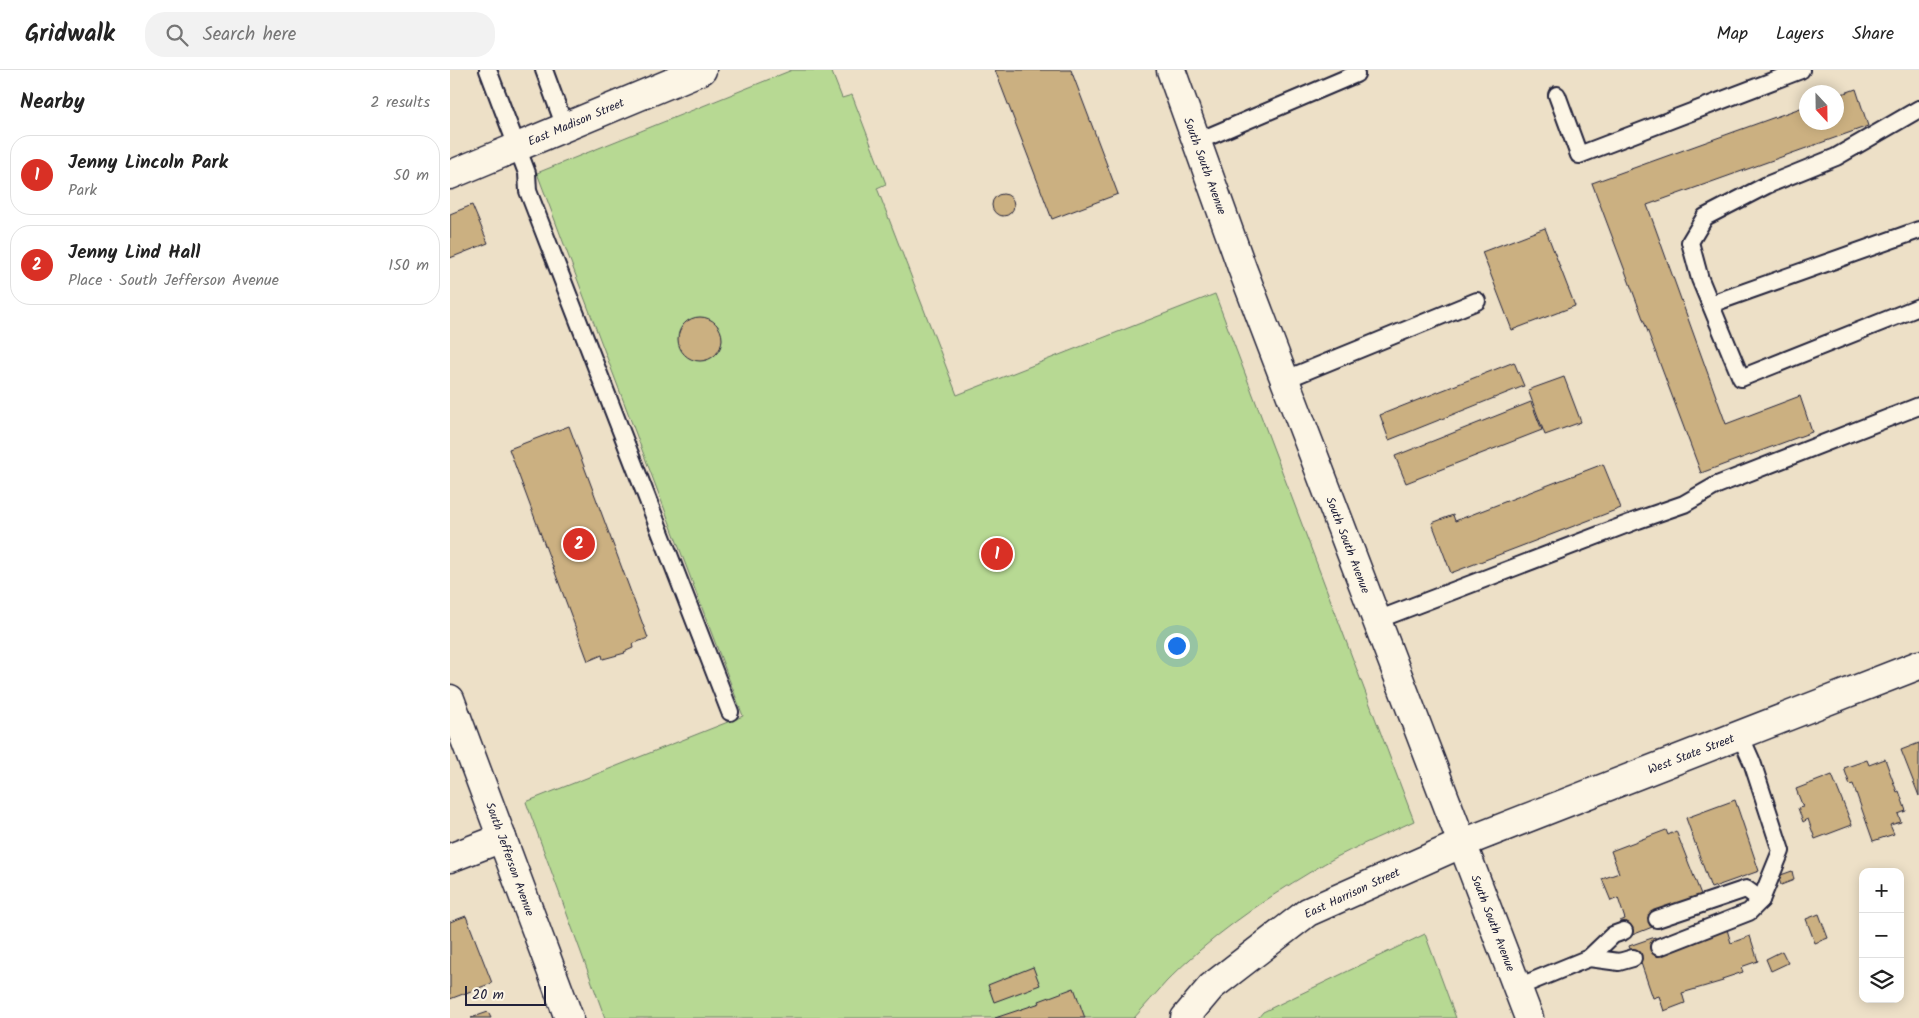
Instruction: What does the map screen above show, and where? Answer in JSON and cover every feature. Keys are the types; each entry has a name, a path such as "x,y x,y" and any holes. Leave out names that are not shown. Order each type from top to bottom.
{"street":[{"name":"East Madison Street","path":"450,175 702,70"},
{"name":"South South Avenue","path":"1171,70 1284,380 1530,1018"},
{"name":"West State Street","path":"1463,843 1919,665"},
{"name":"South Jefferson Avenue","path":"450,699 569,1018"},
{"path":"450,858 502,838"},
{"name":"East Harrison Street","path":"1185,1018 1211,987 1308,912 1463,843"}],"lane":[{"path":"488,70 527,173 528,191 730,712"},
{"path":"544,70 565,127"},
{"path":"1557,95 1579,155 1801,70"},
{"path":"1196,142 1356,74"},
{"path":"1919,109 1836,157 1767,185 1705,217 1690,242 1700,279 1741,378 1919,307"},
{"path":"1711,304 1919,230"},
{"path":"1284,380 1477,301"},
{"path":"1377,620 1684,504 1717,485 1919,406"},
{"path":"1659,947 1749,912 1761,900 1781,852 1752,762 1740,735"},
{"path":"1658,918 1746,889 1761,900"},
{"path":"1518,987 1588,958 1613,935 1624,931"},
{"path":"1588,958 1619,962 1633,958"}],"green space":[{"path":"792,70 831,70 842,98 852,95 886,184 877,188 957,395 1215,294 1414,821 1324,864 1254,908 1183,965 1134,1018 605,1018 526,802 743,716 537,173"},
{"path":"1425,934 1456,1018 1258,1018 1263,1012"}],"building":[{"path":"995,70 1071,70 1118,194 1052,219"},
{"path":"1856,89 1868,126 1647,205 1726,424 1800,396 1812,432 1701,473 1592,183 1799,109 1799,130 1844,130 1844,93"},
{"path":"1003,194 1013,201 1014,205 1007,215 1003,216 993,209 992,205 999,195"},
{"path":"472,205 488,243 450,258 450,214"},
{"path":"1545,228 1575,306 1512,330 1482,252"},
{"path":"704,317 716,323 721,330 721,348 716,355 709,360 696,361 688,358 681,351 678,335 681,327 688,320"},
{"path":"1514,362 1524,386 1389,440 1380,415"},
{"path":"1564,377 1581,422 1545,435 1528,390"},
{"path":"1531,402 1542,430 1406,483 1395,456"},
{"path":"569,426 648,638 632,644 633,648 625,653 603,659 602,655 588,661 509,449"},
{"path":"1603,464 1621,508 1451,573 1432,523 1453,515 1455,521"},
{"path":"1919,743 1919,796 1901,750"},
{"path":"1885,759 1906,811 1898,814 1901,822 1890,825 1894,834 1873,841 1853,784 1850,785 1844,768 1867,760 1869,765"},
{"path":"1832,775 1852,825 1815,839 1808,819 1803,822 1798,808 1803,807 1796,789"},
{"path":"1735,800 1759,871 1711,888 1686,818"},
{"path":"1666,830 1668,835 1676,831 1702,897 1660,924 1627,937 1620,921 1625,919 1618,898 1611,901 1602,879 1619,873 1611,851"},
{"path":"1792,871 1794,880 1781,885 1778,876"},
{"path":"1819,914 1828,938 1815,943 1806,919"},
{"path":"466,916 492,983 450,999 450,922"},
{"path":"1726,926 1731,943 1750,936 1758,961 1741,967 1743,972 1722,979 1723,981 1682,993 1685,1003 1664,1011 1659,996 1653,998 1640,960 1635,962 1629,946 1655,937 1660,952"},
{"path":"1782,951 1788,963 1771,971 1766,959"},
{"path":"1033,967 1040,985 994,1002 988,985"},
{"path":"1074,988 1085,1018 995,1018 1040,1003 1039,1001"},
{"path":"488,1012 491,1018 471,1018"}],"place":[{"name":"Jenny Lind Hall","path":"579,544"},
{"name":"Jenny Lincoln Park","path":"997,554"}]}
